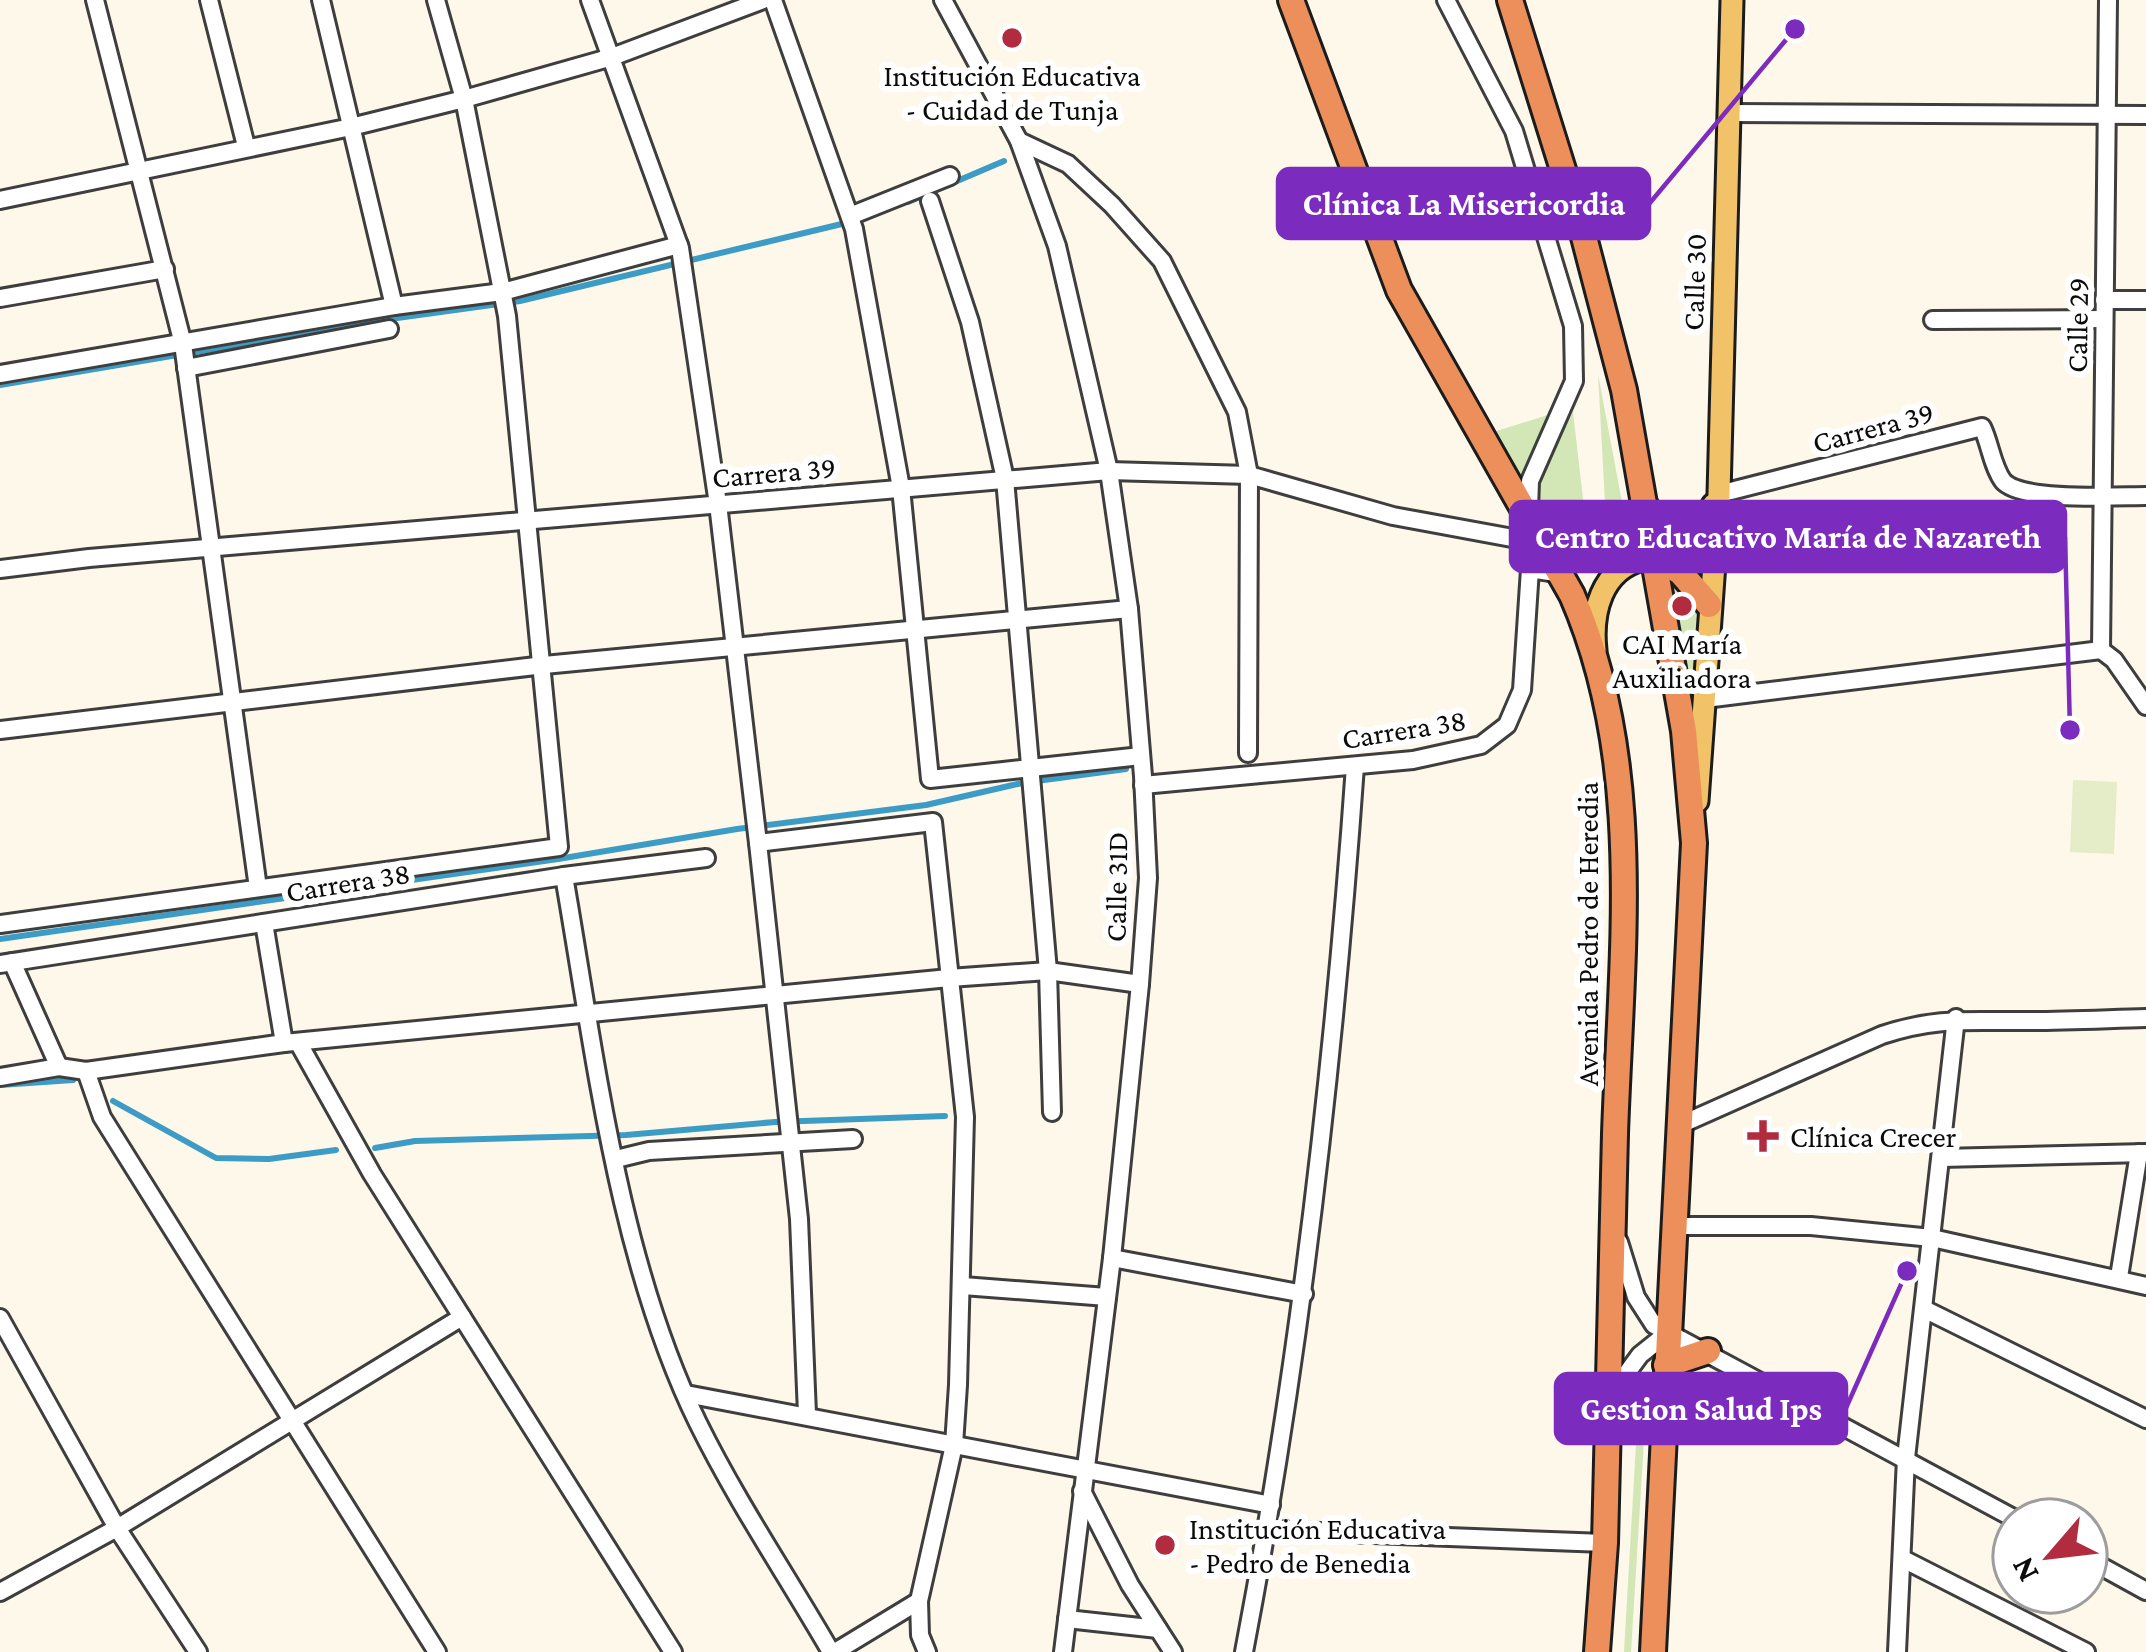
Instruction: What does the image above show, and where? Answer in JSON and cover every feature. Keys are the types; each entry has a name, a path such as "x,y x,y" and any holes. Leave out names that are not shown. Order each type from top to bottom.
{"highway":[{"name":"Avenida Pedro de Heredia","path":"1291,0 1399,290 1546,544 1580,612 1618,764 1623,827 1605,1543 1597,1652"},
{"path":"1510,0 1613,341 1684,731 1694,843 1653,1652"},
{"path":"1546,544 1592,549 1610,545 1632,531 1646,507"},
{"path":"1654,557 1680,572 1709,605"},
{"path":"1666,1364 1708,1352"}],"main road":[{"name":"Calle 30","path":"1694,843 1719,494 1732,0"},
{"path":"1601,684 1593,636 1604,588 1621,569 1668,554 1695,537 1719,494"}],"street":[{"path":"94,0 185,356 258,888"},
{"path":"209,0 246,146"},
{"path":"321,0 394,306"},
{"path":"436,0 464,99 504,302 544,665"},
{"path":"590,0 680,246 737,646 800,1220 807,1414"},
{"path":"0,200 464,99 612,57 763,0"},
{"path":"772,0 851,221 901,488 930,779 1030,777 1141,756"},
{"name":"Calle 31D","path":"944,0 1019,141 1058,246 1109,471 1129,609 1141,756 1148,878 1140,985 1112,1258 1067,1619 1059,1650"},
{"path":"1446,0 1514,131 1573,326 1574,381 1528,487 1532,522"},
{"name":"Calle 29","path":"2101,650 2108,0"},
{"path":"1729,113 2146,115"},
{"path":"1019,141 1068,164 1162,261 1237,412 1249,475 1248,753"},
{"path":"851,221 950,176"},
{"path":"930,201 970,322 1006,479 1048,971 1052,1112"},
{"path":"185,356 394,306 504,302 680,246"},
{"path":"0,298 165,268"},
{"path":"1933,320 2104,309 2146,300"},
{"path":"0,374 389,329"},
{"name":"Carrera 39","path":"1719,494 1982,427 2002,480 2014,489 2146,496"},
{"name":"Carrera 39","path":"0,569 1109,471 1249,475 1393,515 1546,544"},
{"name":"Carrera 38","path":"1143,785 1355,766 1481,745 1508,725 1522,690 1530,569 1562,574"},
{"path":"0,730 544,665 1129,609"},
{"path":"1706,699 2101,650 2146,706"},
{"name":"Carrera 38","path":"0,924 559,847 544,665"},
{"path":"2123,674 2146,674"},
{"path":"1244,1652 1304,1294 1342,954 1355,766"},
{"path":"758,840 933,822 965,1117 963,1286 954,1444 919,1601 920,1635 927,1652"},
{"name":"Carrera 38","path":"6,963 706,858"},
{"path":"564,876 622,1199 653,1305 699,1425 833,1652 919,1601"},
{"path":"264,923 291,1042 673,1652"},
{"path":"6,963 59,1067"},
{"path":"0,1077 59,1067 86,1071 291,1042 949,978 1048,971 1140,985"},
{"path":"1897,1652 1906,1459 1956,1018"},
{"path":"1680,1125 1882,1035 1917,1024 1956,1018 2028,1022 2146,1018"},
{"path":"86,1071 102,1117 437,1652"},
{"path":"615,1154 788,1130 853,1139"},
{"path":"1941,1158 2142,1153 2119,1277"},
{"path":"1612,1209 1625,1270 1654,1325 1990,1505"},
{"path":"1674,1226 1811,1226 1932,1238 2146,1286"},
{"path":"1112,1258 1304,1294"},
{"path":"963,1286 1107,1298"},
{"path":"1924,1310 2146,1419"},
{"path":"0,1592 117,1528 462,1317"},
{"path":"0,1318 117,1528 198,1652"},
{"path":"1609,1397 1634,1362 1670,1330"},
{"path":"686,1394 954,1444 1083,1481 1271,1505"},
{"path":"1083,1481 1114,1556 1173,1652"},
{"path":"1267,1530 1605,1543"},
{"path":"1903,1559 2086,1652"},
{"path":"2110,1572 2146,1592"},
{"path":"1067,1619 1158,1629"}],"green space":[{"path":"1598,374 1622,502 1605,503"},
{"path":"1573,412 1587,533 1571,537 1547,519 1534,484"},
{"path":"1554,413 1522,481 1490,433"},
{"path":"1667,578 1702,599 1689,713"},
{"path":"2073,780 2117,782 2114,854 2070,852"},
{"path":"1639,1392 1647,1392 1631,1652 1624,1652"}],"waterway":[{"path":"908,202 1004,161"},
{"path":"0,385 520,301 850,222"},
{"path":"0,939 926,805 1022,783 1126,769"},
{"path":"0,1085 73,1080"},
{"path":"113,1101 216,1158 269,1159 336,1150"},
{"path":"375,1148 415,1141 626,1135 775,1122 945,1116"}],"place":[{"name":"Clínica La Misericordia","path":"1795,29"},
{"name":"Institución Educativa - Cuidad de Tunja","path":"1012,38"},
{"name":"CAI María Auxiliadora","path":"1682,606"},
{"name":"Centro Educativo María de Nazareth","path":"2070,730"},
{"name":"Clínica Crecer","path":"1763,1136"},
{"name":"Gestion Salud Ips","path":"1907,1271"},
{"name":"Institución Educativa - Pedro de Benedia","path":"1165,1545"}]}
